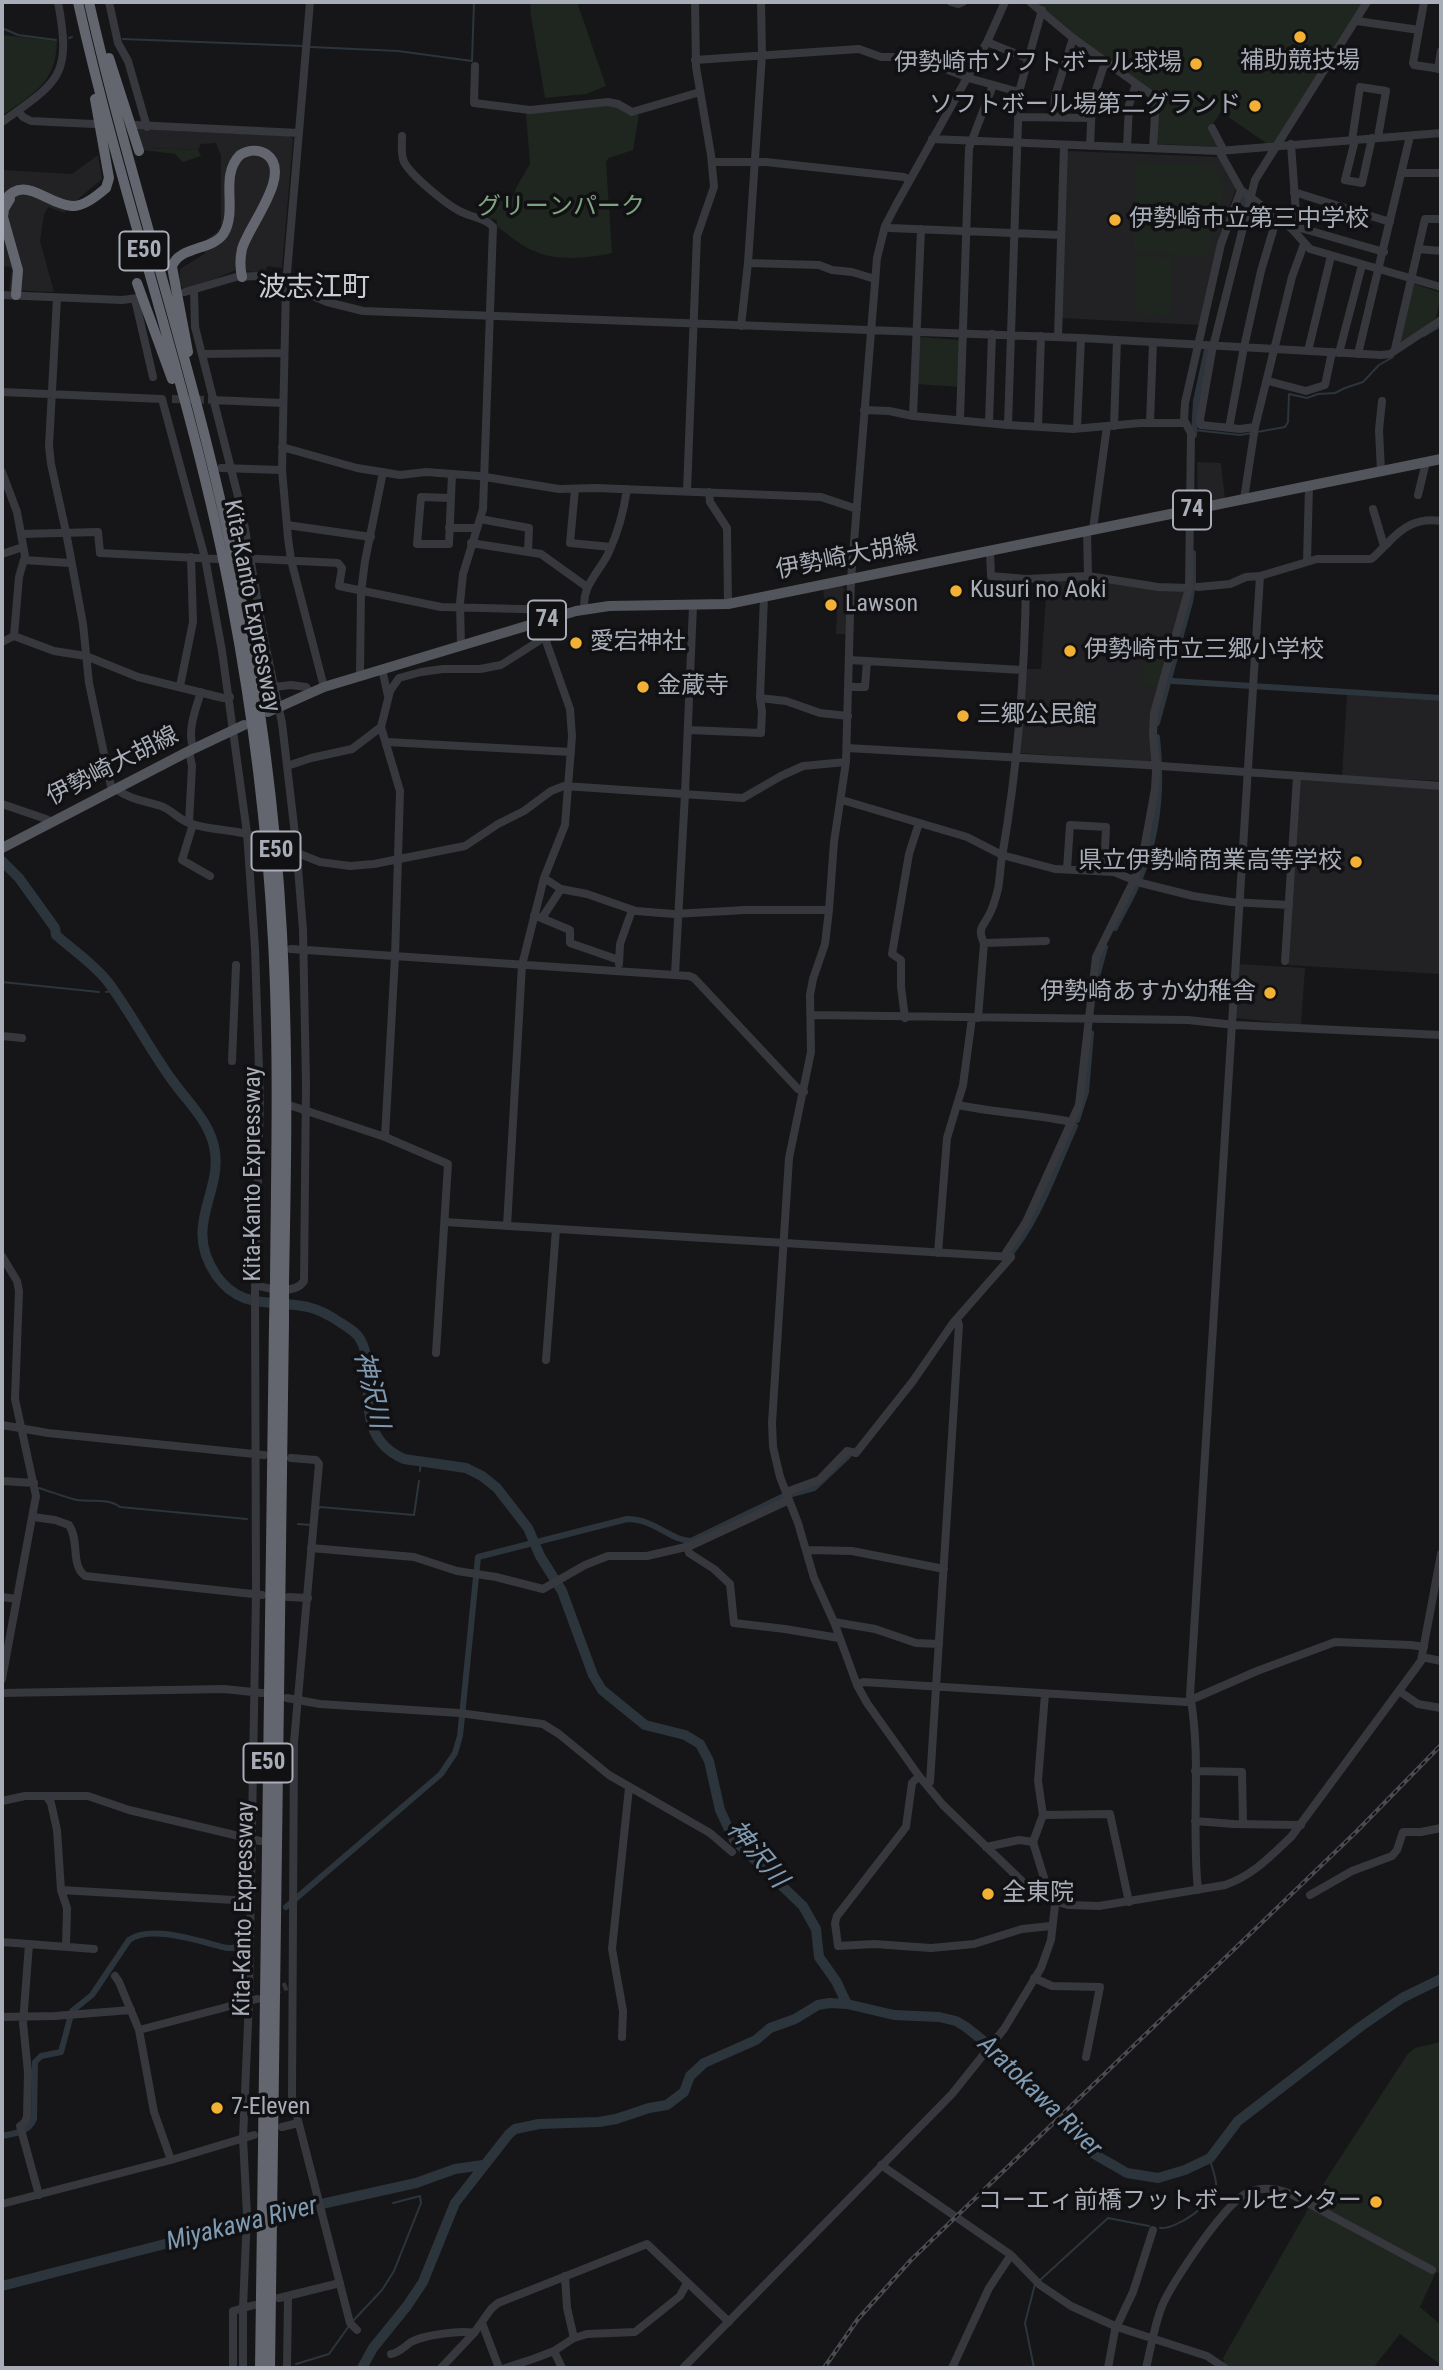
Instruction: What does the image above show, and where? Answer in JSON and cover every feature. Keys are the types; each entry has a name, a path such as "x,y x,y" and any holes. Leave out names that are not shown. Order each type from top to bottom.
{"highway":[{"path":"90,2 139,151"},
{"name":"Kita-Kanto Expressway","path":"90,2 113,104 202,427 241,601 262,724 281,912 285,1021 267,2203 270,2368"},
{"path":"2,204 12,193 26,190 68,206 76,206 108,186 109,178 80,7"},
{"name":"Kita-Kanto Expressway","path":"80,7 207,489 244,668 266,847 276,1021 280,1281"},
{"path":"200,242 216,237 223,227 227,171 232,157 240,150 250,147 271,153 279,167 279,181 246,248 242,277"},
{"path":"202,427 172,267 177,258 212,244 222,236 228,222 231,166 240,155 255,151 272,160 276,176 244,245 242,277"},
{"path":"16,295 18,270 3,217 6,205 14,196 26,193 71,211"},
{"path":"2,230 15,269 16,295"},
{"path":"137,283 159,340 207,489"},
{"name":"Kita-Kanto Expressway","path":"260,2368 267,2232"}],"main road":[{"name":"伊勢崎大胡線","path":"268,712 310,692 360,675 567,613 609,606 728,604 1441,459"},
{"name":"伊勢崎大胡線","path":"2,848 244,725"}],"street":[{"path":"2,122 48,88 62,62 65,42 58,2"},
{"path":"109,2 118,43 128,61 147,127"},
{"path":"310,2 286,285 282,470 292,560 324,687"},
{"path":"687,491 698,232 714,187 695,61 695,2"},
{"path":"741,326 748,263 762,55 761,2"},
{"path":"951,2 963,2"},
{"path":"1003,2 987,42 885,226 877,258 851,579 846,762 834,842 825,944 810,995 811,1052 790,1149 772,1429 776,1462 814,1578 834,1622 857,1685 867,1703 943,1805 1027,1886 1054,1901 1087,1908 1225,1885 1252,1872 1291,1837 1422,1657 1441,1554"},
{"path":"1030,2 1073,38 1156,98 1153,148"},
{"path":"1255,427 1229,428 1200,423 1213,346 1250,197 1255,180 1367,2"},
{"path":"1424,2 1414,65 1440,69 1441,51"},
{"path":"1008,425 1019,92 1042,10"},
{"path":"1357,20 1419,30"},
{"path":"1054,117 1055,96 1073,38"},
{"path":"987,42 1028,59"},
{"path":"695,61 859,49 881,57 924,61 1019,92"},
{"path":"1090,146 1092,102 1105,62"},
{"path":"475,66 474,103 524,110 608,102 632,112 700,92"},
{"path":"1127,147 1129,105 1136,84"},
{"path":"960,419 970,142 993,85"},
{"path":"1360,88 1386,91 1362,183 1345,180 1353,140 1360,88"},
{"path":"18,110 23,117 31,121 94,124"},
{"path":"1018,117 1091,118"},
{"path":"136,125 299,133"},
{"path":"1212,128 1241,190 1292,229 1313,251 1441,287"},
{"path":"932,139 1222,151 1441,134"},
{"path":"402,136 403,161 413,173 437,196 461,213 489,221 494,227 483,509 463,574 461,646"},
{"path":"1358,354 1410,136"},
{"path":"1290,144 1297,227 1384,252"},
{"path":"1058,337 1064,146"},
{"path":"712,162 755,162 904,177 909,180"},
{"path":"1401,173 1441,173"},
{"path":"1006,1256 1026,1222 1072,1122 1081,1093 1096,957 1135,880 1143,855 1159,767 1153,735 1154,713 1193,587 1189,510 1191,433 1185,423 1185,403 1221,244 1241,190"},
{"path":"1294,192 1390,222"},
{"path":"1229,428 1261,271 1277,217"},
{"path":"1395,349 1425,219 1441,219"},
{"path":"885,226 1061,234"},
{"path":"914,416 920,229"},
{"path":"1244,499 1255,427 1292,277 1304,244"},
{"path":"1418,249 1441,251"},
{"path":"1308,351 1331,256"},
{"path":"748,263 819,265 875,279"},
{"path":"1268,381 1306,391 1325,385 1362,265"},
{"path":"255,1289 294,1289 304,1281 303,950 296,852 278,707 245,558 244,522 211,400 189,292 242,277 265,277 316,299 356,310 1041,336 1388,355 1441,320"},
{"path":"2,295 136,299 153,377"},
{"path":"57,298 49,446 51,464 83,624 94,706 114,790 167,808 191,824 258,837"},
{"path":"989,423 992,334"},
{"path":"1038,426 1041,336"},
{"path":"1077,428 1081,338"},
{"path":"1088,576 1090,530 1110,426 1117,340"},
{"path":"1150,424 1153,342"},
{"path":"202,354 285,353"},
{"path":"2,392 167,399 186,468 205,558 230,697 247,833 256,948 260,1100 254,1454 259,1594 256,1840 251,1901 253,2000 243,2138 247,2215 243,2368"},
{"path":"211,400 283,403"},
{"path":"1381,472 1379,430 1382,401"},
{"path":"864,410 1008,425 1077,428 1185,423"},
{"path":"282,447 357,468 404,475 426,472 453,474 559,489 821,497 857,509"},
{"path":"1418,495 1426,462"},
{"path":"221,468 282,470"},
{"path":"2,472 18,512 24,560 19,577 14,636"},
{"path":"360,675 361,592 383,472"},
{"path":"450,498 421,497 417,544 449,544 453,474"},
{"path":"1307,561 1309,486"},
{"path":"575,489 570,543 611,547"},
{"path":"585,610 583,605 587,587 611,547 627,489"},
{"path":"709,492 710,502 727,528 728,604"},
{"path":"1373,509 1384,546"},
{"path":"990,551 991,576 1026,579 1088,576 1158,587 1227,585 1244,577 1260,576 1307,561 1326,558 1371,559 1412,523 1423,520 1441,521"},
{"path":"449,528 478,524 529,528 528,551"},
{"path":"286,525 371,537"},
{"path":"21,534 98,532 100,553 217,559"},
{"path":"471,543 528,551 547,557 587,587"},
{"path":"2,554 23,547"},
{"path":"180,686 193,622 191,558"},
{"path":"245,558 340,563 342,568 338,585 439,607 562,610 567,613"},
{"path":"24,560 70,563"},
{"path":"1198,1890 1195,1731 1191,1702 1260,576"},
{"path":"938,1253 947,1138 963,1085 984,943 981,936 982,924 989,915 998,888 1017,758 1022,670 1026,656 1026,579"},
{"path":"688,730 761,733 764,596"},
{"path":"675,974 693,606"},
{"path":"507,1226 522,965 538,917 544,878 567,816 569,786 572,729 570,709 545,637 543,621"},
{"path":"2,642 14,636 54,651 86,656 138,677 223,698 230,697"},
{"path":"385,1137 395,957 400,786 382,727 388,698 393,686 402,676 432,670 497,666 513,659 545,637"},
{"path":"849,660 1022,670"},
{"path":"849,687 865,687 867,661"},
{"path":"382,669 388,698"},
{"path":"274,687 299,686 306,687 310,692"},
{"path":"201,692 191,743 191,824 182,860 210,876"},
{"path":"760,698 786,701 820,713 848,716"},
{"path":"287,766 352,749 382,727"},
{"path":"387,743 571,752"},
{"path":"847,748 1441,786"},
{"path":"285,848 320,862 366,865 472,844 498,824 524,811 560,786 743,798 803,766 846,762"},
{"path":"1285,961 1297,777"},
{"path":"842,800 967,837 1002,855 1055,869 1114,872 1193,896 1289,905"},
{"path":"2,804 51,822"},
{"path":"905,1018 901,960 892,954 909,854 919,823"},
{"path":"1067,869 1070,825 1106,827 1104,872"},
{"path":"544,878 561,889 587,894 632,910 678,914 745,910 829,910"},
{"path":"538,917 561,889"},
{"path":"618,971 620,943 632,910"},
{"path":"538,917 570,930 570,943 619,960"},
{"path":"984,943 1046,941"},
{"path":"256,948 266,948"},
{"path":"290,949 675,974 694,978 798,1089 804,1092"},
{"path":"232,1061 236,965"},
{"path":"812,1016 1188,1020 1441,1035"},
{"path":"2,1035 22,1038"},
{"path":"260,1100 270,1100"},
{"path":"958,1105 990,1112 1072,1122"},
{"path":"292,1107 385,1137 448,1164 436,1353"},
{"path":"312,1548 415,1557 457,1571 543,1589 585,1565 608,1556 647,1556 711,1537 813,1484 847,1451 856,1453 913,1381 957,1319 1011,1259 1006,1256 445,1222"},
{"path":"546,1360 556,1229"},
{"path":"2,1256 17,1281 19,1291 15,1389 20,1427 36,1496 16,1599 6,1627 2,1679"},
{"path":"927,1786 930,1782 937,1686 959,1325 957,1319"},
{"path":"2,1425 48,1433 264,1454"},
{"path":"291,1458 319,1462 294,1742 289,1847 292,1897 292,2097 350,2323 357,2330"},
{"path":"2,1482 34,1483"},
{"path":"33,1517 69,1525 75,1536 77,1566 85,1576 259,1594"},
{"path":"687,1546 689,1553 714,1569 730,1584 734,1623 839,1638"},
{"path":"807,1550 852,1551 944,1569"},
{"path":"2,1597 16,1599"},
{"path":"288,1597 308,1598"},
{"path":"834,1622 875,1629 916,1643 939,1644"},
{"path":"857,1685 863,1682 1191,1702 1257,1671 1335,1642 1424,1647"},
{"path":"1422,1657 1441,1661"},
{"path":"2,1693 224,1689 258,1693"},
{"path":"1399,1691 1418,1704 1441,1708"},
{"path":"683,2368 952,2094 1004,2029 1047,1955 1054,1901 1049,1894 1032,1842 1043,1815 1038,1781 1045,1694"},
{"path":"287,1698 320,1704 463,1713 543,1724 609,1775 702,1828 732,1852"},
{"path":"1195,1771 1242,1772 1243,1824"},
{"path":"919,1776 912,1783 906,1827 837,1916 835,1923 838,1946 874,1944 931,1948 974,1944 1022,1929 1051,1926"},
{"path":"622,2037 623,2011 612,1949 629,1788"},
{"path":"2,1801 24,1796 88,1796 129,1810 256,1840"},
{"path":"47,1797 57,1830 61,1890 67,1908 66,1946"},
{"path":"1043,1815 1110,1814 1129,1902"},
{"path":"1195,1821 1301,1825"},
{"path":"1310,1895 1352,1871 1392,1856 1403,1832 1441,1828"},
{"path":"986,1847 1019,1840 1032,1842"},
{"path":"61,1890 251,1901"},
{"path":"2,1942 94,1949"},
{"path":"29,1944 23,2017 28,2084 27,2117 20,2126 39,2194"},
{"path":"115,1976 139,2030 154,2112 171,2160"},
{"path":"1034,1978 1052,1986 1100,1987 1086,2057"},
{"path":"139,2030 253,2000"},
{"path":"2,2017 131,2010"},
{"path":"282,2127 298,2123"},
{"path":"2,2204 171,2160 254,2135"},
{"path":"881,2165 1011,2255 1045,2289 1083,2312 1117,2327 1207,2356 1221,2366"},
{"path":"1146,2368 1161,2308 1177,2279 1230,2206 1242,2195 1255,2190 1276,2189 1291,2194 1432,2270"},
{"path":"1108,2368 1117,2327 1133,2292 1153,2230"},
{"path":"441,2368 498,2303 648,2244 729,2322"},
{"path":"952,2368 989,2288 1011,2255"},
{"path":"565,2276 567,2308 574,2338"},
{"path":"287,2368 284,2297 340,2283"},
{"path":"505,2368 554,2351 574,2338 587,2334 635,2332 680,2296 687,2283"},
{"path":"233,2368 233,2311 254,2305"},
{"path":"482,2323 499,2368"},
{"path":"391,2354 423,2338 460,2332 474,2333"},
{"path":"554,2351 562,2368"}],"shaded area":[{"path":"136,129 290,136 293,139 282,268 267,266 265,273 236,270 191,289 183,288 179,283 180,269 204,254 206,240 221,226 221,156 216,143 201,144 198,150 143,148"},
{"path":"1066,153 1218,157 1236,188 1218,241 1200,325 1061,318"},
{"path":"98,155 102,179 71,205 67,204 65,213 48,207 44,215 40,241 54,292 9,290 12,270 2,266 2,170 72,174"},
{"path":"1197,462 1221,463 1225,500 1198,505"},
{"path":"1081,579 1183,590 1149,733 1149,762 1020,753 1025,669 1041,669 1047,581"},
{"path":"842,585 847,594 846,634 836,634 837,611 826,610 823,589"},
{"path":"1347,695 1441,701 1441,781 1342,776"},
{"path":"1299,780 1441,789 1441,974 1288,965"},
{"name":"伊勢崎あすか幼稚舎","path":"1238,964 1305,968 1301,1025 1235,1018"}],"green space":[{"path":"530,2 577,2 606,86 586,94 545,98"},
{"path":"1034,2 1365,2 1278,143 1266,143 1221,112 1210,128 1218,147 1156,142 1158,96 1086,46"},
{"path":"2,35 57,41 56,56 47,78 33,94 2,116"},
{"name":"グリーンパーク","path":"608,105 639,115 633,150 609,158 606,162 612,253 575,258 547,256 522,245 496,226 497,220 487,218 494,201 511,201 530,164 526,113"},
{"path":"143,148 198,150 201,156 183,162 175,154"},
{"path":"1136,162 1215,165 1225,188 1207,257 1133,252"},
{"path":"1137,256 1173,258 1171,315 1135,314"},
{"path":"1415,284 1441,293 1436,318 1402,341 1399,340 1412,286"},
{"path":"921,337 959,340 960,387 917,384 918,342"},
{"path":"1147,644 1168,650 1158,688 1140,683 1148,655 1145,654"},
{"name":"コーエィ前橋フットボールセンター","path":"1441,2042 1441,2275 1436,2272 1420,2307 1441,2325 1441,2365 1400,2334 1373,2368 1231,2368 1224,2363 1223,2358 1316,2195 1407,2055 1415,2048"}],"waterway":[{"path":"311,47 398,51 472,61 474,2"},
{"path":"2,28 18,35 56,40"},
{"path":"123,39 303,46"},
{"path":"1244,203 1245,199"},
{"path":"1424,336 1441,326"},
{"path":"1194,435 1196,401 1207,350"},
{"path":"1257,432 1285,427 1288,422 1289,394 1307,398 1335,393 1363,382 1379,365 1393,357"},
{"path":"1194,430 1240,435 1252,433"},
{"path":"1157,723 1190,602 1193,553"},
{"path":"1173,681 1441,698"},
{"path":"1115,928 1148,857 1156,823 1159,789 1157,737"},
{"name":"神沢川","path":"2,861 19,878 55,928 56,935 108,982 209,1131 215,1152 215,1168 205,1211 203,1241 216,1275 236,1294 247,1299 312,1308 352,1330 365,1350 370,1418 375,1434 386,1448 404,1459 466,1468 497,1488 528,1528 540,1556 562,1591 593,1675 602,1690 645,1725 685,1735 700,1744 709,1761 720,1810 734,1840 803,1906 816,1929 819,1957 836,1981 847,2004"},
{"path":"1098,973 1105,947"},
{"path":"2,982 99,992"},
{"path":"106,992 114,991"},
{"path":"1077,1120 1086,1092 1091,1033"},
{"path":"1007,1258 1037,1212 1075,1126"},
{"path":"792,1494 814,1488 848,1456"},
{"path":"420,1471 421,1460"},
{"path":"318,1509 320,1507 414,1515 419,1481"},
{"path":"39,1488 77,1500 105,1501 120,1507 247,1519"},
{"path":"286,1907 441,1774 455,1753 460,1736 478,1557 627,1519 646,1522 676,1538 691,1541 782,1497"},
{"path":"298,1524 311,1525"},
{"path":"2,2136 21,2132 31,2124 34,2119 35,2062 41,2056 61,2052 72,2011 92,1995 129,1940 138,1936 163,1934 227,1948 242,1944"},
{"name":"Aratokawa River","path":"362,2368 373,2348 423,2282 455,2203 515,2129 539,2124 599,2122 667,2105 684,2092 690,2076 704,2063 756,2040 770,2028 795,2019 818,2005 847,2004 894,2015 939,2017 956,2021 1005,2058 1094,2154 1127,2173 1158,2178 1185,2170 1210,2158 1238,2121 1360,2027 1402,1998 1441,1979"},
{"path":"1160,2228 1184,2220 1209,2200 1216,2186 1210,2158"},
{"name":"Miyakawa River","path":"2,2286 308,2207 416,2183 455,2169 483,2165"},
{"path":"352,2322 382,2290 394,2271 421,2203 420,2196 393,2203"},
{"path":"1039,2281 1108,2218 1149,2226"},
{"path":"1034,2368 1025,2323 1035,2284"},
{"path":"296,2364 329,2354 349,2326"}],"tunnel":[{"path":"172,399 209,400"},
{"path":"272,1992 287,1986"}],"railway":[{"path":"824,2368 858,2319 911,2260 1356,1832 1441,1745"}],"place":[{"name":"補助競技場","path":"1300,37"},
{"name":"伊勢崎市ソフトボール球場","path":"1196,64"},
{"name":"ソフトボール場第二グランド","path":"1255,106"},
{"name":"伊勢崎市立第三中学校","path":"1115,220"},
{"name":"Kusuri no Aoki","path":"956,591"},
{"name":"Lawson","path":"831,605"},
{"name":"愛宕神社","path":"576,643"},
{"name":"伊勢崎市立三郷小学校","path":"1070,651"},
{"name":"金蔵寺","path":"643,687"},
{"name":"三郷公民館","path":"963,716"},
{"name":"県立伊勢崎商業高等学校","path":"1356,862"},
{"name":"伊勢崎あすか幼稚舎","path":"1270,993"},
{"name":"全東院","path":"988,1894"},
{"name":"7-Eleven","path":"217,2108"},
{"name":"コーエィ前橋フットボールセンター","path":"1376,2202"}],"district":[{"name":"波志江町","path":"314,289"}]}
